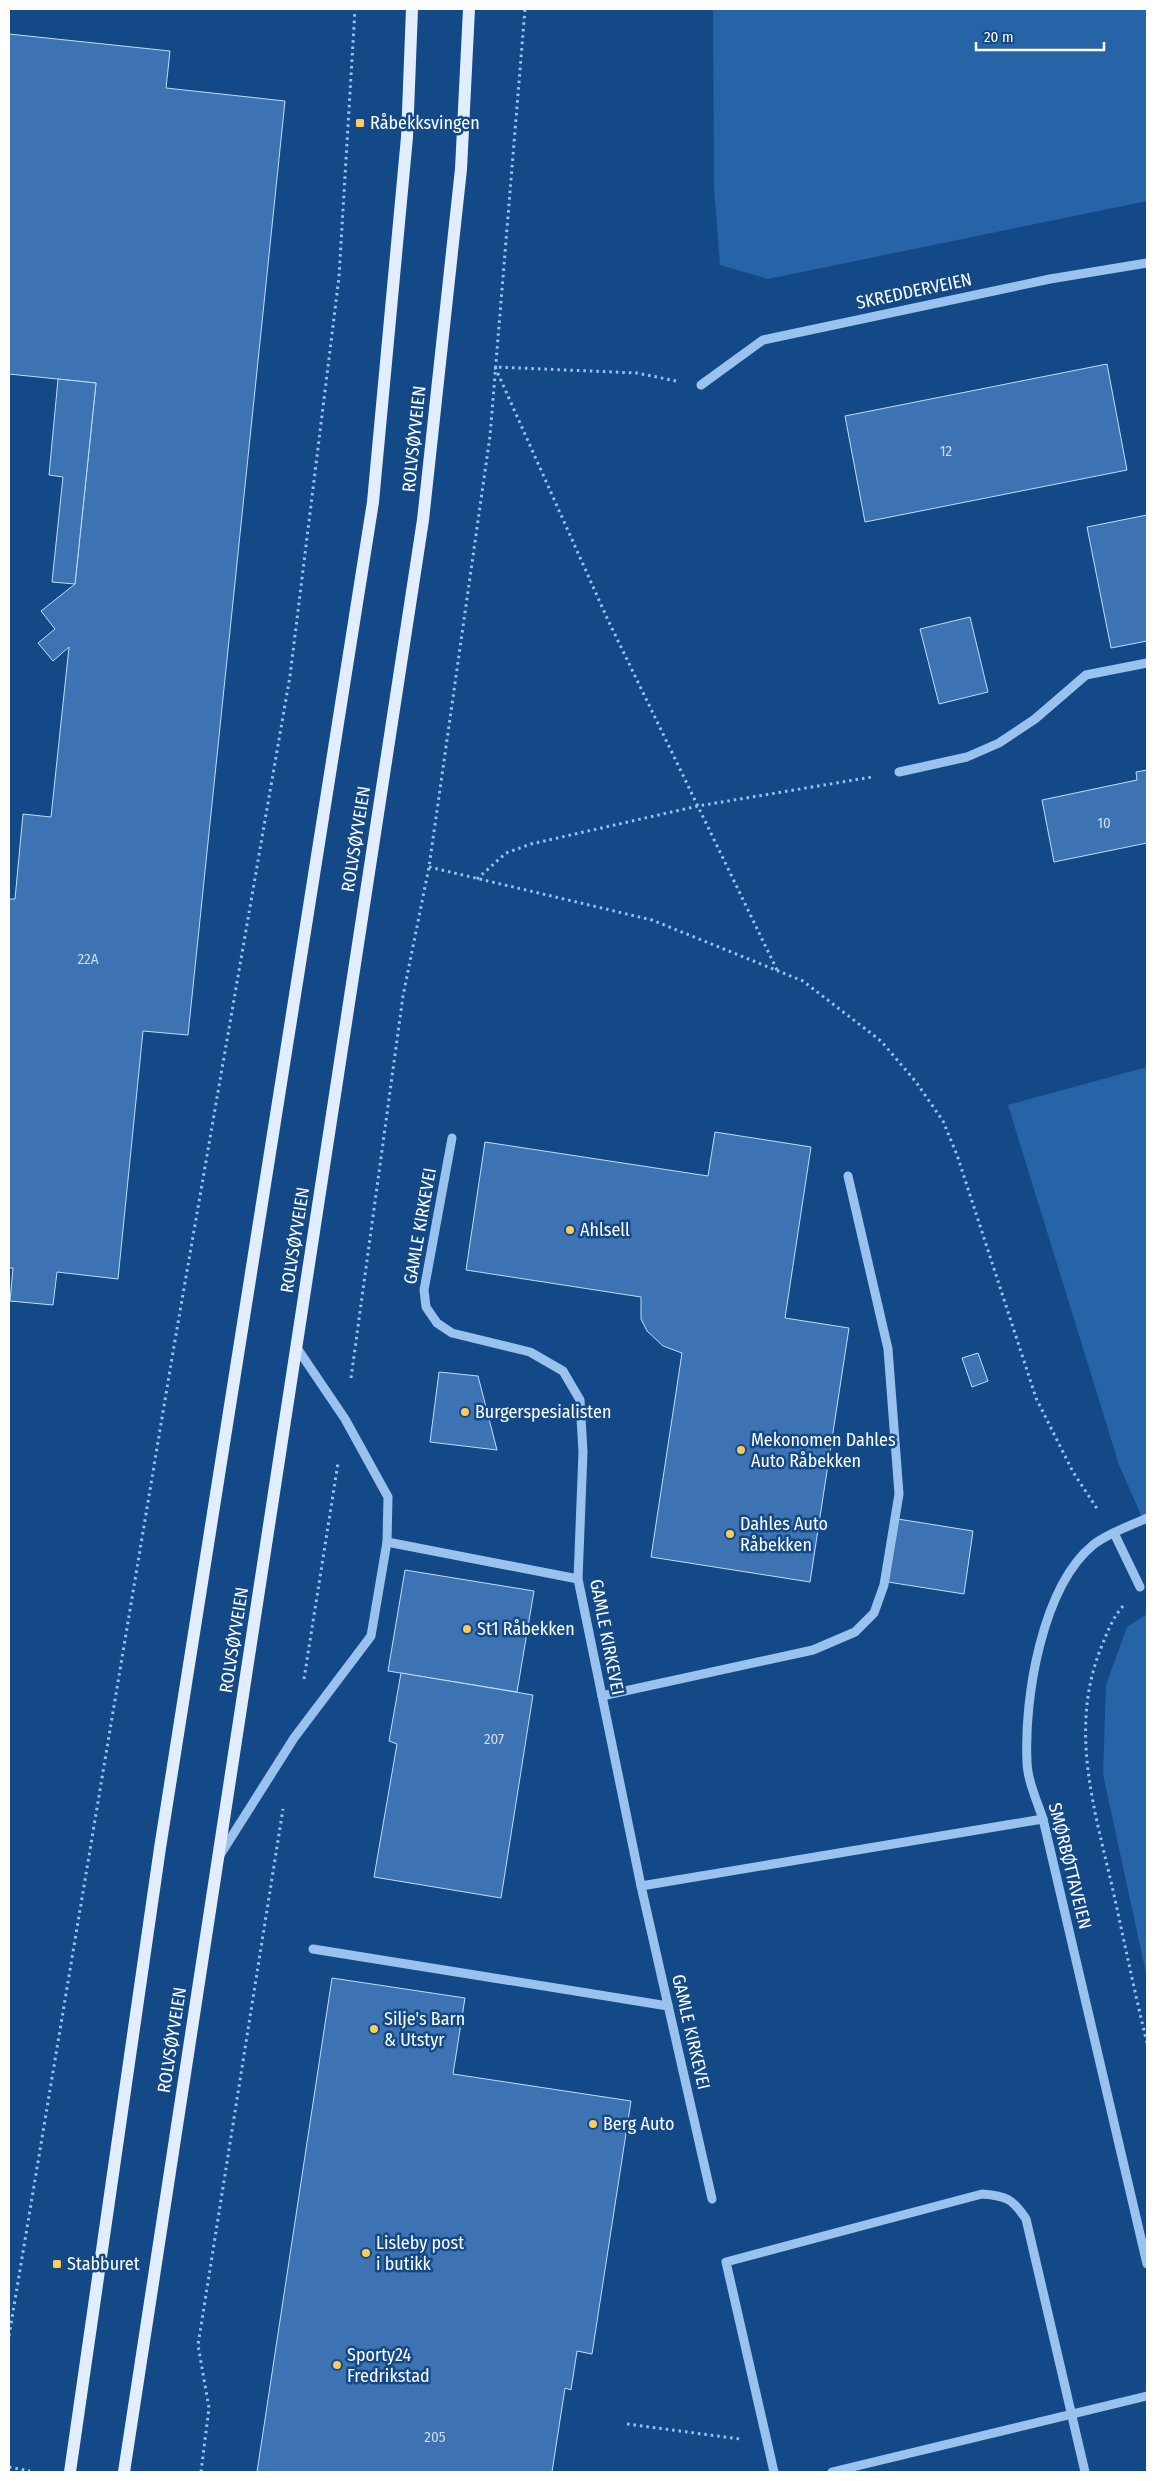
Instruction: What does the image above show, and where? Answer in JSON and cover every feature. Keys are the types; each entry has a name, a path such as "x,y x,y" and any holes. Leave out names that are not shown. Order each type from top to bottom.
{"main road":[{"name":"ROLVSØYVEIEN","path":"70,2472 159,1858 373,502 407,137 412,9"},
{"name":"ROLVSØYVEIEN","path":"124,2472 423,520 461,169 469,9"}],"street":[{"name":"SKREDDERVEIEN","path":"701,386 763,340 1050,279 1147,263"},
{"path":"899,772 967,757 999,743 1036,720 1086,675 1147,664"},
{"name":"GAMLE KIRKEVEI","path":"452,1138 424,1290 426,1308 437,1323 452,1333 530,1352 563,1371 580,1400 583,1452 578,1579 641,1886 712,2199"},
{"path":"602,1696 813,1650 855,1632 874,1613 884,1585 899,1494 888,1349 848,1176"},
{"path":"217,1860 294,1738 370,1636 386,1542 388,1497 345,1419 297,1348"},
{"name":"SMØRBØTTAVEIEN","path":"1147,1518 1093,1545 1073,1567 1052,1605 1037,1651 1026,1762 1042,1819 1147,2264"},
{"path":"1114,1533 1140,1586"},
{"path":"386,1542 578,1579"},
{"path":"641,1886 1042,1819"},
{"path":"313,1949 668,2006"},
{"path":"774,2472 726,2262 982,2194 1002,2196 1015,2203 1026,2218 1085,2472"},
{"path":"832,2472 1147,2396"}],"path":[{"path":"9,2336 173,1352 290,676 339,277 356,9"},
{"path":"304,1680 345,1419 404,996 429,867 490,436 525,9"},
{"path":"495,367 637,373 701,386"},
{"path":"495,367 607,618 777,970"},
{"path":"477,879 506,852 531,844 698,806 899,772"},
{"path":"429,867 652,920 803,981 881,1041 916,1082 943,1121 957,1155 1036,1398 1073,1472 1114,1533"},
{"path":"1140,1586 1119,1610 1109,1629 1092,1669 1085,1712 1086,1756 1093,1801 1147,2043"},
{"path":"200,2472 209,2408 198,2345 284,1807"},
{"path":"627,2424 768,2443"},
{"path":"9,2467 30,2470"}],"shaded area":[{"path":"713,9 1147,9 1147,201 768,279 720,265 714,188"},
{"path":"1147,1067 1147,1529 1119,1465 1008,1105"},
{"path":"1147,1614 1147,1978 1103,1774 1106,1685 1127,1627"}],"building":[{"path":"9,34 170,51 166,88 285,101 188,1035 143,1031 118,1279 57,1272 53,1305 10,1301 13,1268 9,1268 9,899 15,899 23,814 51,817 69,647 53,661 38,643 55,629 41,611 75,584 96,383 9,374"},
{"path":"1107,364 1127,470 865,522 845,416"},
{"path":"58,379 96,383 75,584 52,582 63,477 49,475"},
{"path":"1147,515 1147,641 1111,648 1087,527"},
{"path":"970,617 988,692 939,704 920,629"},
{"path":"1147,770 1147,843 1054,862 1042,800 1137,780 1136,772"},
{"path":"715,1132 811,1147 785,1318 849,1328 810,1582 651,1557 682,1353 663,1346 647,1331 641,1319 641,1297 466,1270 485,1142 708,1176"},
{"path":"978,1353 988,1381 972,1387 962,1358"},
{"path":"439,1372 478,1376 497,1450 430,1442"},
{"path":"898,1519 973,1531 964,1594 888,1582"},
{"path":"405,1570 534,1591 517,1692 388,1671"},
{"path":"401,1673 533,1695 501,1898 374,1877 397,1744 389,1741"},
{"path":"332,1978 465,1998 453,2074 631,2101 592,2354 577,2351 571,2390 565,2388 552,2472 257,2472"}],"place":[{"name":"Råbekksvingen","path":"360,123"},
{"name":"Ahlsell","path":"570,1230"},
{"name":"Burgerspesialisten","path":"465,1412"},
{"name":"Mekonomen Dahles Auto Råbekken","path":"741,1450"},
{"name":"Dahles Auto Råbekken","path":"730,1534"},
{"name":"St1 Råbekken","path":"467,1629"},
{"name":"Silje's Barn & Utstyr","path":"374,2029"},
{"name":"Berg Auto","path":"593,2124"},
{"name":"Lisleby post i butikk","path":"366,2253"},
{"name":"Stabburet","path":"57,2264"},
{"name":"Sporty24 Fredrikstad","path":"337,2365"}]}
